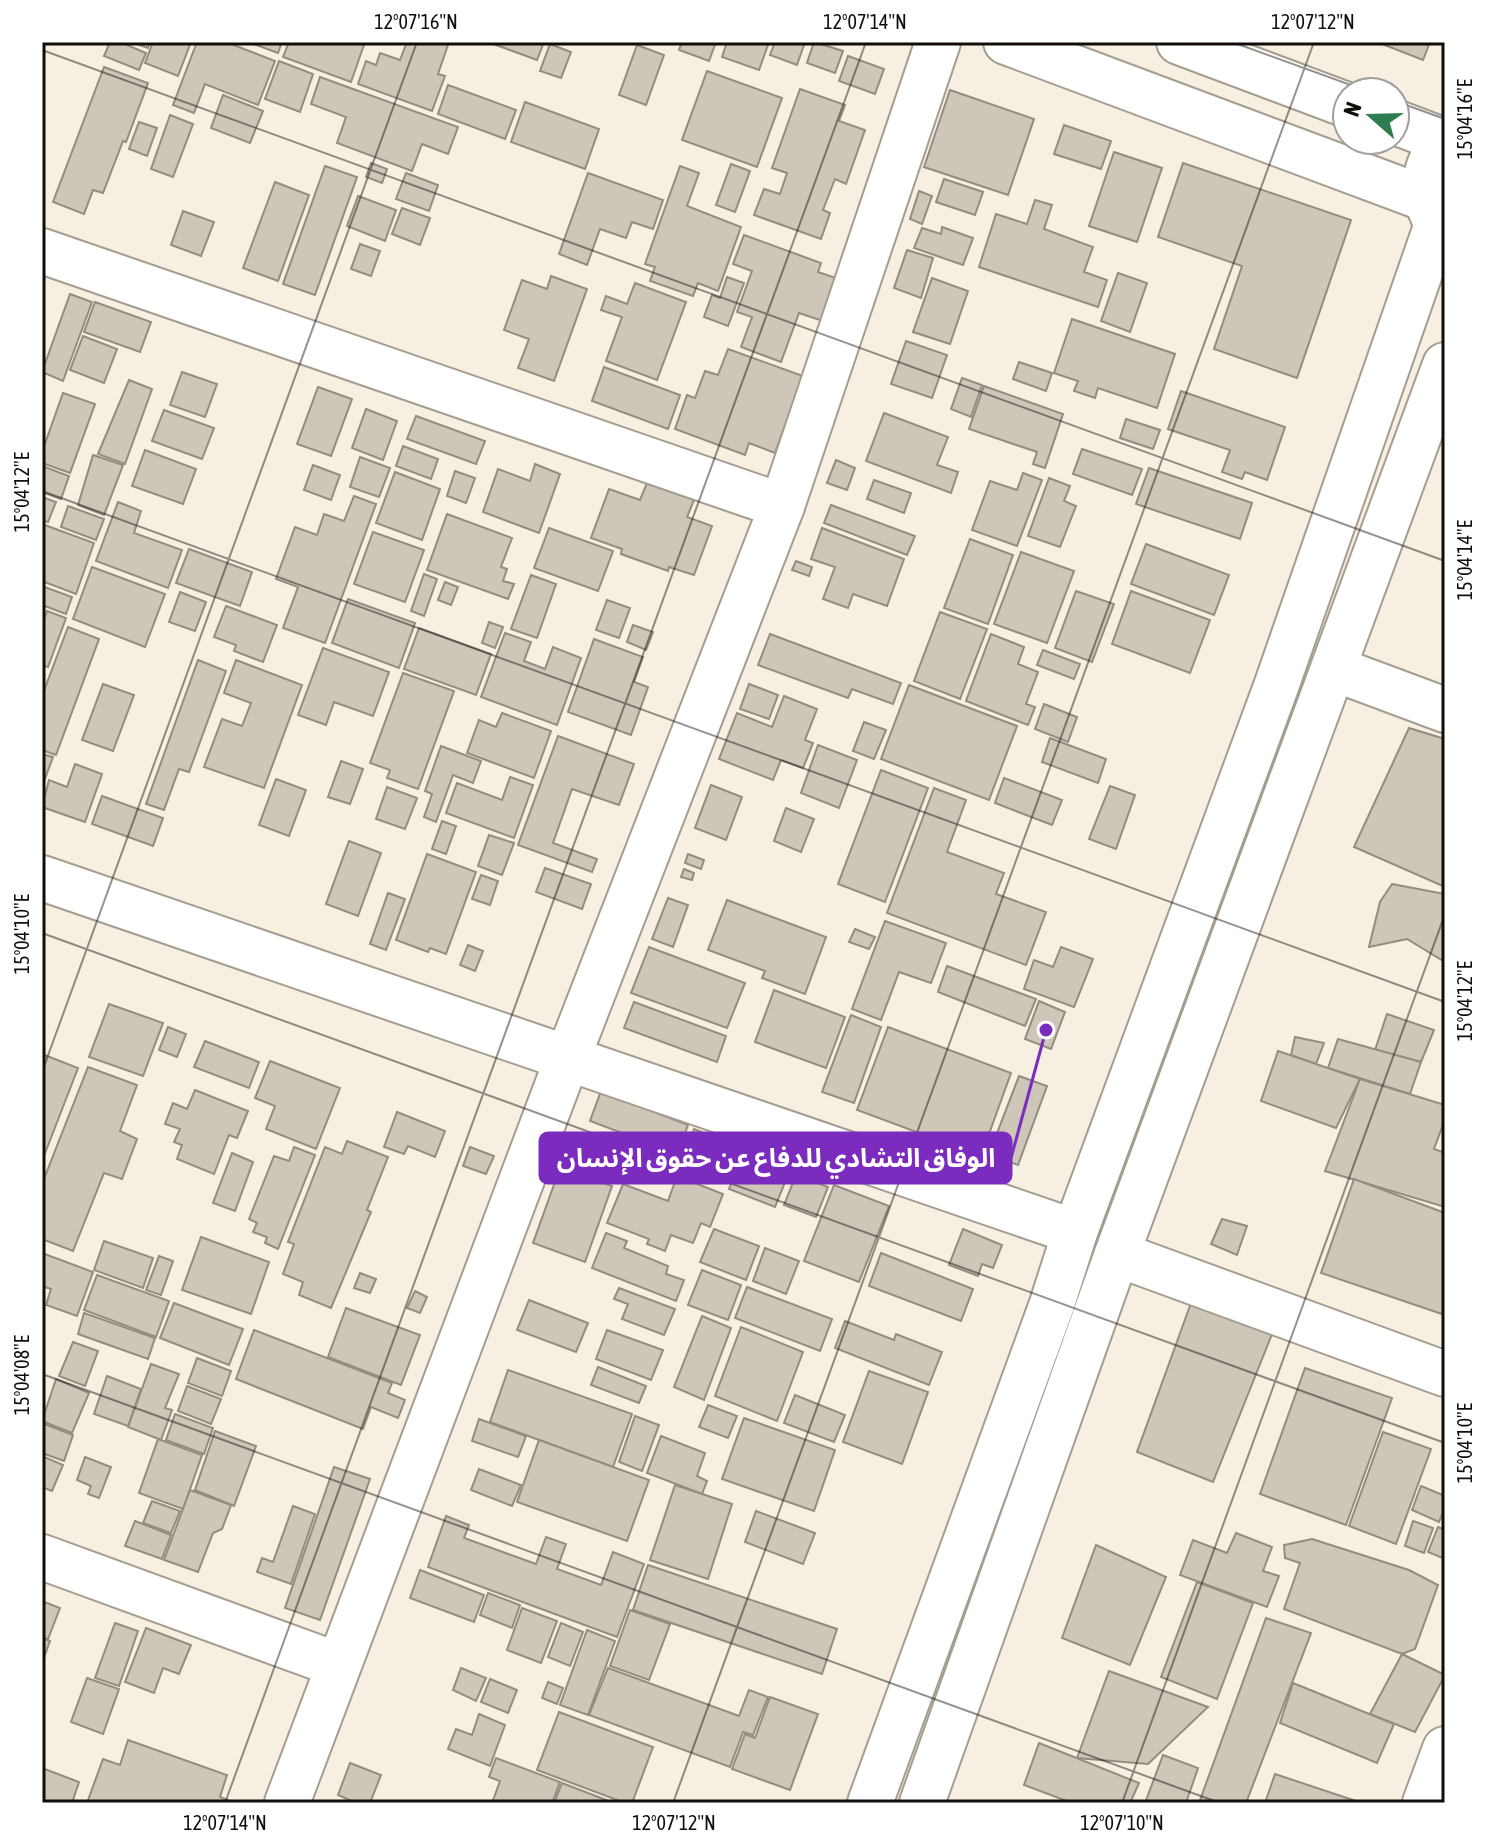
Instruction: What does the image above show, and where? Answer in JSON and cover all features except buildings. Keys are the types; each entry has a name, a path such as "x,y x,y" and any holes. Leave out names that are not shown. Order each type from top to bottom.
{"street":[{"path":"287,1803 568,1057 782,506 938,42"},
{"path":"1006,42 1436,218"},
{"path":"1179,42 1331,99"},
{"path":"870,1803 1052,1304 1075,1232 1277,684 1436,218 1424,183 1434,153 1445,141 1411,128"},
{"path":"42,251 782,506"},
{"path":"922,1803 1117,1254 1445,365"},
{"path":"1335,669 1445,710"},
{"path":"42,878 1075,1232"},
{"path":"1117,1254 1445,1374"},
{"path":"42,1557 338,1665"},
{"path":"1425,1803 1445,1749"}],"place":[{"name":"الوفاق التشادي للدفاع عن حقوق الإنسان","path":"1046,1030"}]}
